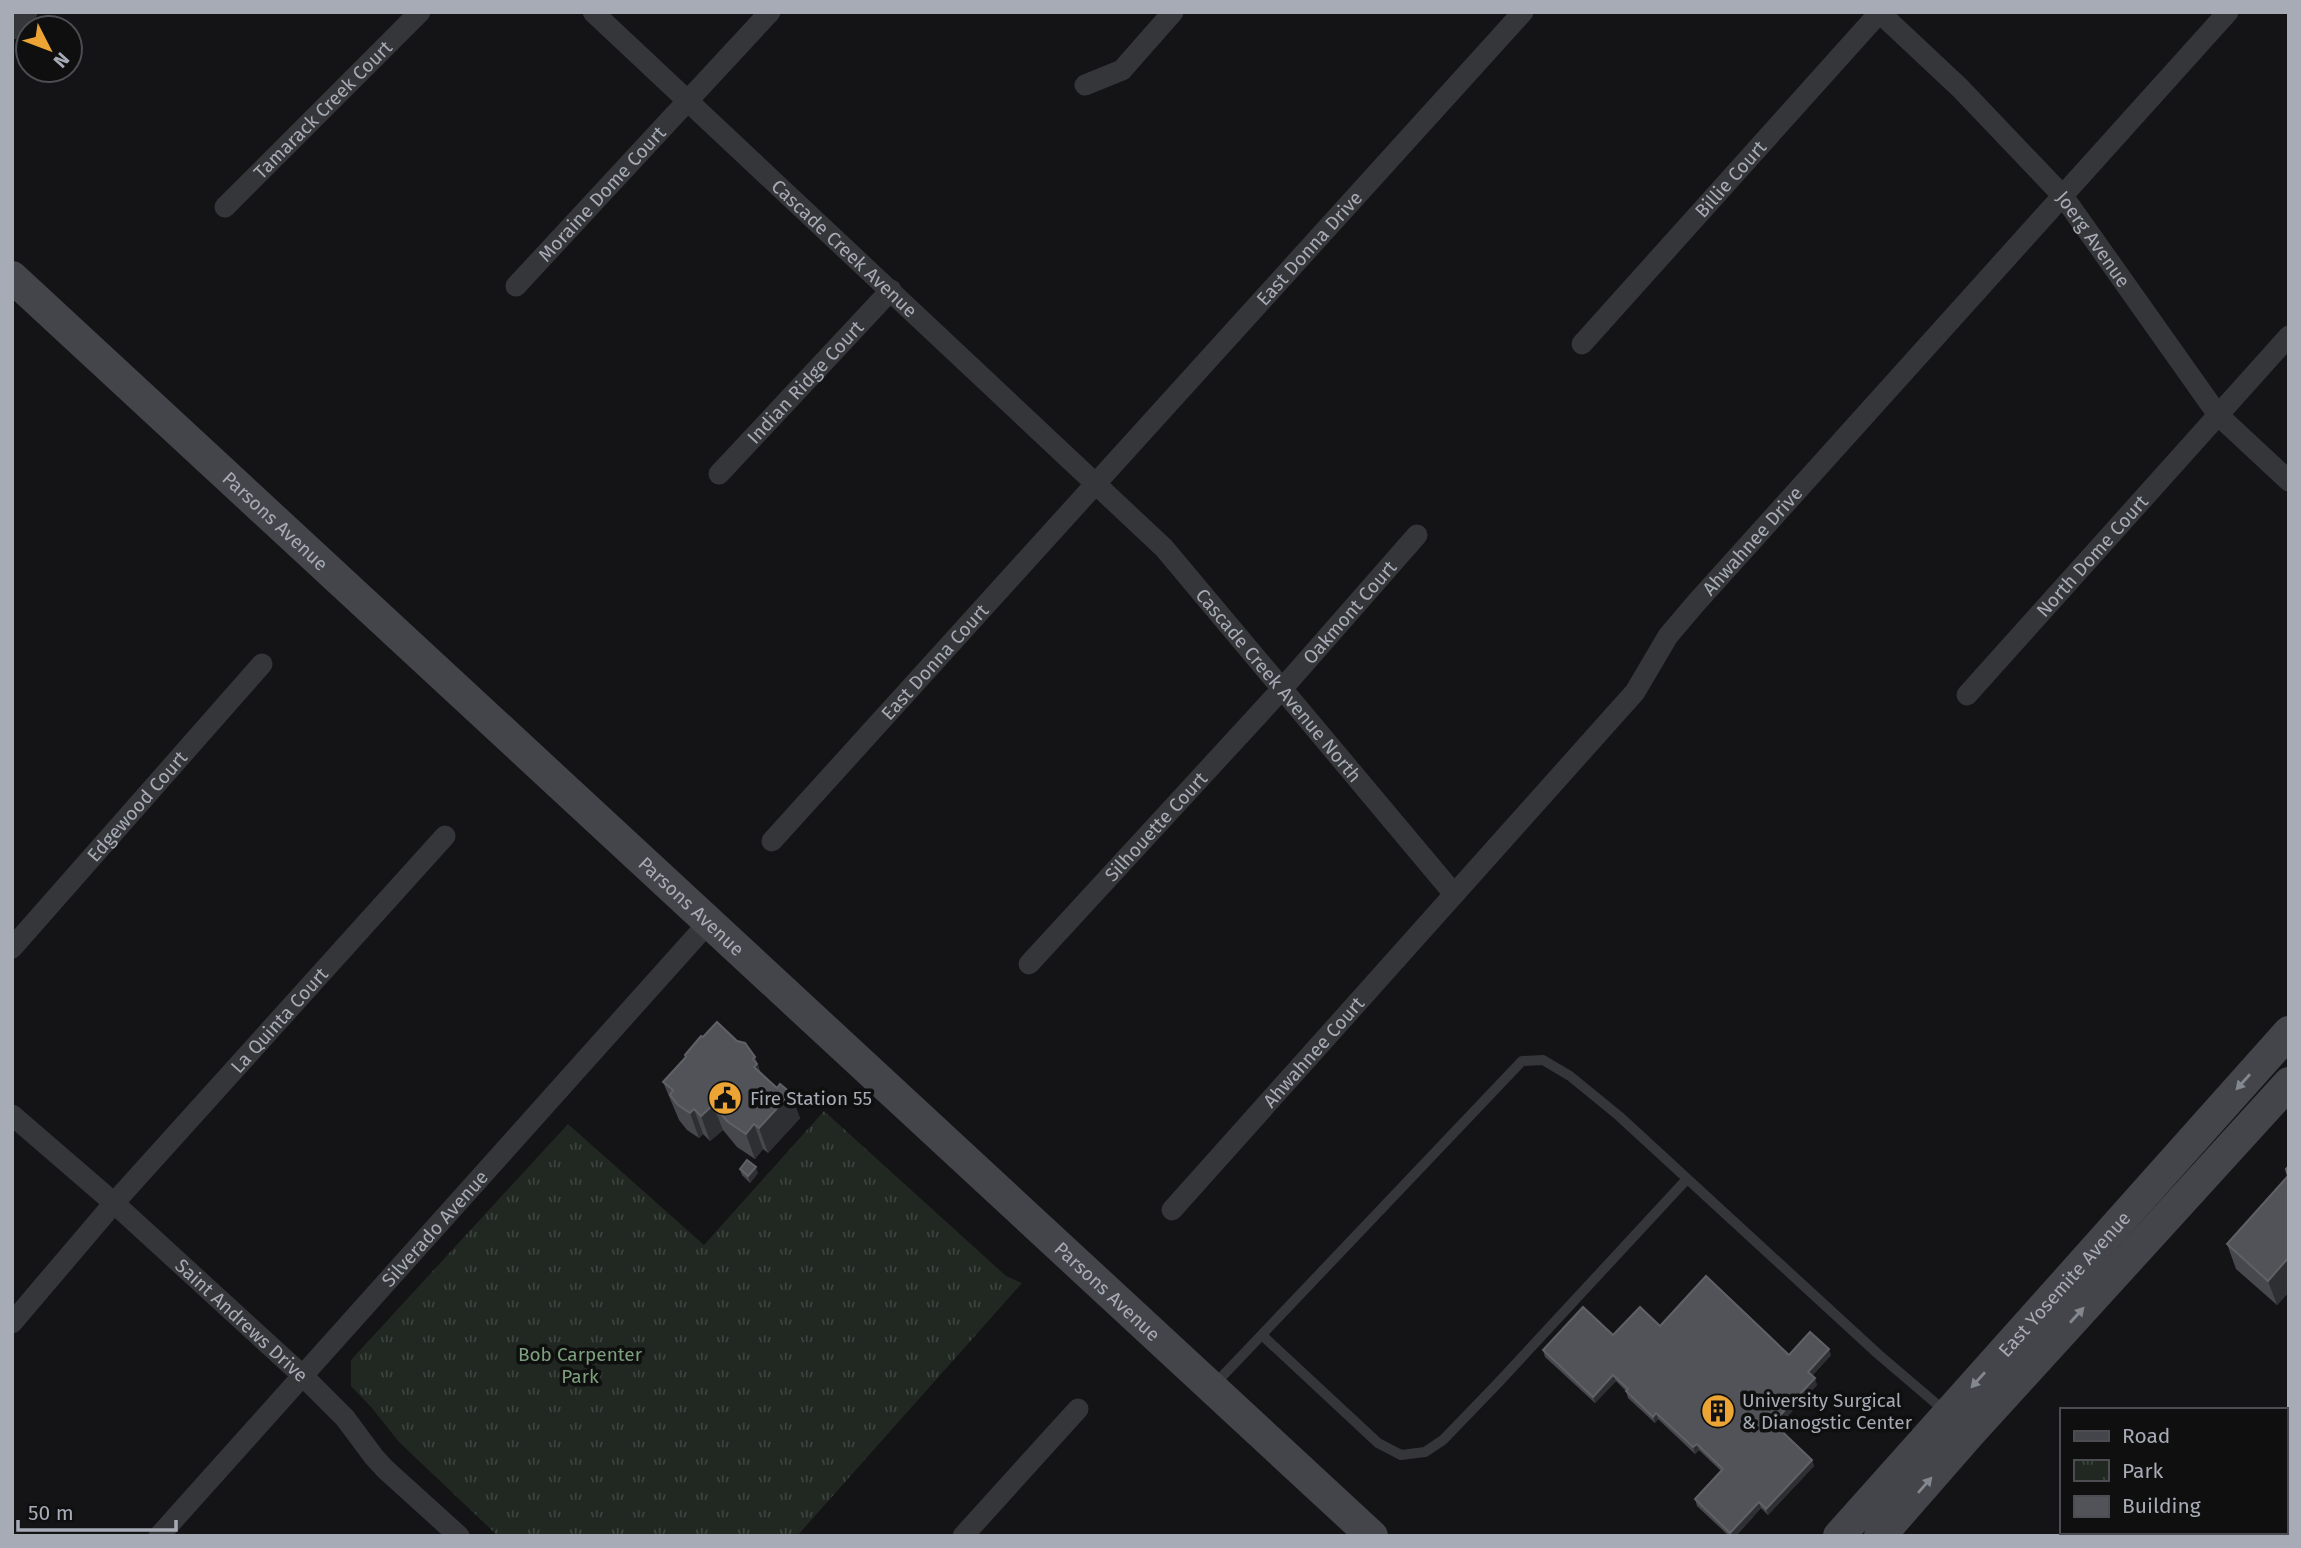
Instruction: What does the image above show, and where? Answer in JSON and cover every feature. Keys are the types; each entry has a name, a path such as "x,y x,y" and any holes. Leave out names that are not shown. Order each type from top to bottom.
{"street":[{"path":"12,29 27,12"},
{"name":"Tamarack Creek Court","path":"225,207 420,12"},
{"name":"Cascade Creek Avenue","path":"593,12 1096,484"},
{"name":"Moraine Dome Court","path":"516,286 770,12"},
{"path":"1085,85 1122,70 1173,12"},
{"name":"East Donna Drive","path":"1096,484 1523,12"},
{"name":"Joerg Avenue","path":"1880,12 1960,88 2063,196 2218,415 2289,481"},
{"name":"Billie Court","path":"1582,344 1880,12"},
{"name":"Ahwahnee Drive","path":"1454,894 1635,692 1668,636 1682,620 2228,12"},
{"name":"Parsons Avenue","path":"12,277 1372,1536"},
{"name":"Indian Ridge Court","path":"719,474 891,290"},
{"name":"North Dome Court","path":"1967,695 2289,336"},
{"name":"Cascade Creek Avenue North","path":"1096,484 1173,557 1454,894"},
{"name":"East Donna Court","path":"772,841 1096,484"},
{"name":"Oakmont Court","path":"1282,689 1417,535"},
{"name":"Edgewood Court","path":"12,948 262,664"},
{"name":"Silhouette Court","path":"1029,964 1282,689"},
{"name":"La Quinta Court","path":"12,1323 114,1203 445,836"},
{"name":"Ahwahnee Court","path":"1172,1210 1454,894"},
{"name":"Silverado Avenue","path":"159,1536 709,922"},
{"name":"East Yosemite Avenue","path":"1839,1536 2289,1032"},
{"name":"East Yosemite Avenue","path":"1880,1536 1970,1433 2289,1083"},
{"name":"Saint Andrews Drive","path":"12,1115 114,1203 303,1376 345,1418 373,1457 459,1536"},
{"path":"963,1536 1078,1409"}],"lane":[{"path":"1211,1388 1522,1061 1543,1060 1570,1076 1619,1116 1868,1345 1948,1414"},
{"path":"1263,1336 1378,1443 1401,1455 1425,1452 1443,1440 1499,1383 1687,1179"}],"green space":[{"name":"Bob Carpenter Park","path":"824,1111 1006,1276 1022,1283 797,1536 498,1536 399,1442 351,1386 351,1360 568,1124 704,1245"}],"building":[{"name":"Fire Station 55","path":"717,1022 737,1041 745,1043 755,1057 753,1059 757,1064 754,1067 777,1088 780,1084 791,1093 759,1128 754,1124 746,1134 728,1122 713,1105 701,1116 694,1109 690,1113 678,1105 670,1095 673,1090 663,1082 701,1036"},
{"path":"747,1160 756,1167 748,1176 740,1169"},
{"path":"2289,1166 2289,1257 2268,1281 2227,1244 2288,1176 2286,1169"},
{"name":"University Surgical & Dianogstic Center","path":"1706,1276 1789,1355 1810,1332 1829,1349 1808,1372 1815,1378 1773,1423 1812,1460 1766,1509 1759,1502 1730,1533 1695,1499 1723,1469 1697,1444 1693,1447 1656,1413 1653,1417 1613,1375 1593,1397 1543,1350 1583,1307 1613,1335 1640,1307 1660,1326"}],"place":[{"name":"Fire Station 55","path":"725,1098"},
{"name":"University Surgical & Dianogstic Center","path":"1718,1411"}]}
